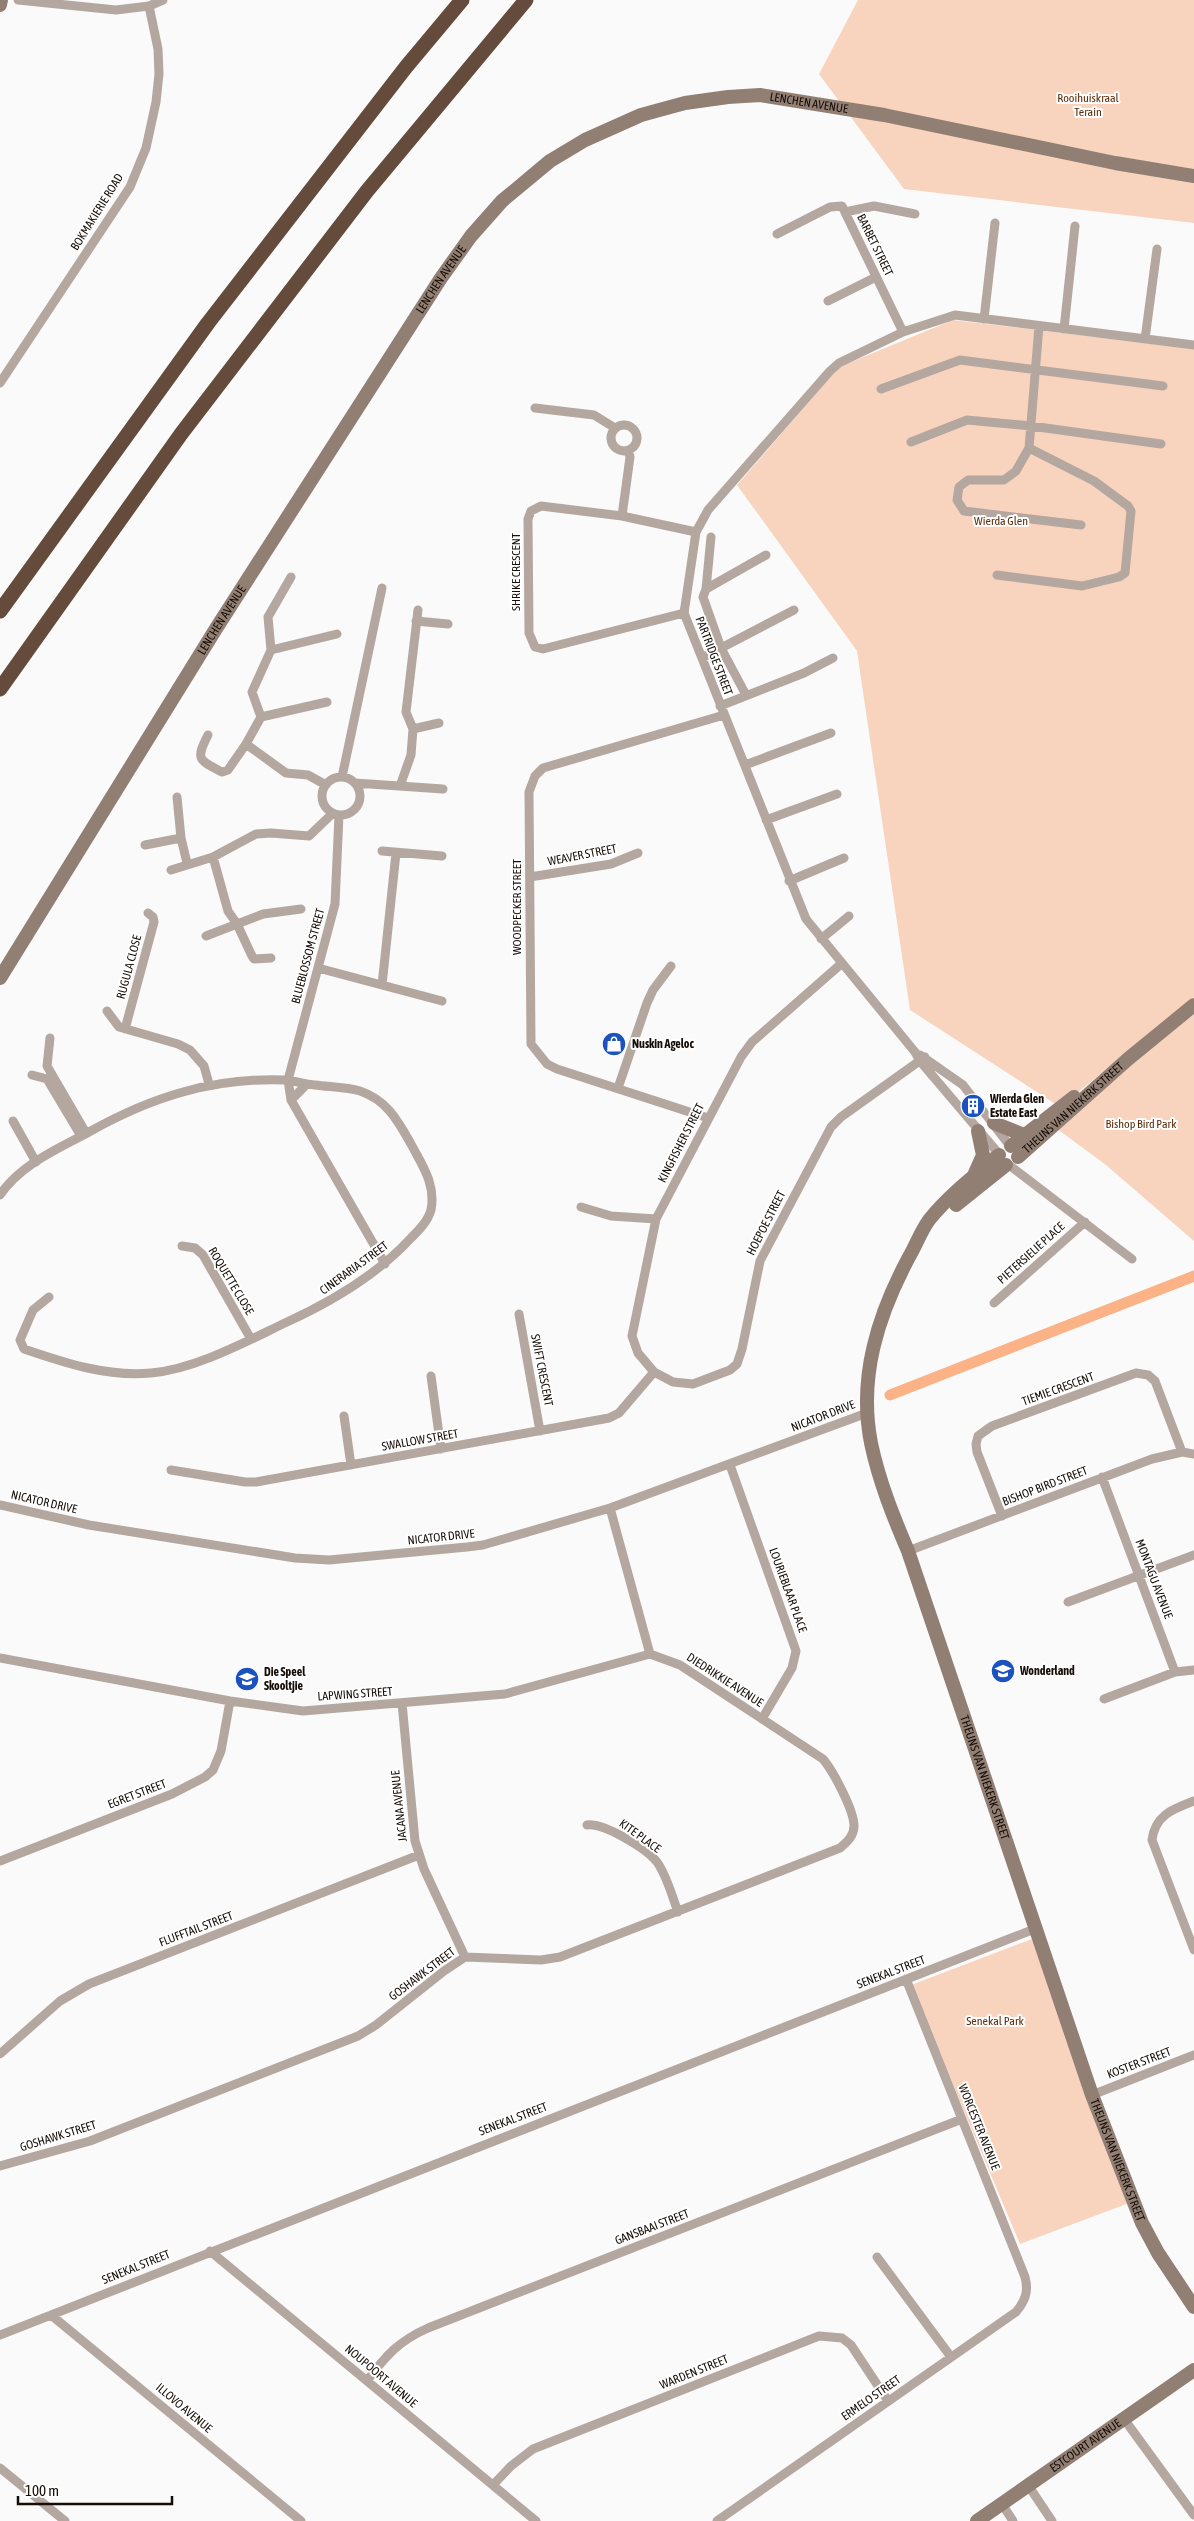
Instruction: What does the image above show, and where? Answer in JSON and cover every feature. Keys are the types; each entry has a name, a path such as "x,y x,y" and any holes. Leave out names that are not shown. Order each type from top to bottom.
{"highway":[{"path":"0,611 208,323 406,67 462,0"},
{"path":"0,689 187,426 367,191 526,0"}],"street":[{"path":"0,5 2,0"},
{"path":"18,0 116,10 149,6 163,0"},
{"name":"BOKMAKIERIE ROAD","path":"0,383 130,187 146,148 156,102 159,74 158,49 149,6"},
{"name":"LENCHEN AVENUE","path":"0,978 227,610 441,278 471,236 502,201 550,161 585,140 641,115 685,103 760,95 884,115 1114,163 1194,176"},
{"name":"BARBET STREET","path":"777,234 834,206 842,206 902,332"},
{"path":"845,212 874,206 915,214"},
{"path":"984,319 994,223"},
{"path":"1064,329 1074,226"},
{"path":"1145,339 1157,250"},
{"path":"828,301 876,277"},
{"name":"PARTRIDGE STREET","path":"1009,1156 976,1128 922,1059 841,964 806,919 789,881 684,612 696,532 708,510 830,371 839,363 902,332 947,316 1194,345"},
{"path":"1040,326 1029,448 1016,471 1004,480 964,482 956,496 961,509 964,511 1081,525"},
{"path":"881,389 956,360 1163,386"},
{"path":"535,408 594,415 615,428 628,425 636,431 635,445 628,450 619,450 613,444 611,436 615,428"},
{"path":"911,442 962,421 1031,426 1161,444"},
{"path":"997,575 1082,586 1120,577 1125,573 1131,511 1128,506 1094,481 1029,448"},
{"path":"622,516 630,457 628,450"},
{"name":"SHRIKE CRESCENT","path":"684,612 543,649 532,644 529,638 528,624 528,518 531,511 541,506 622,516 696,532"},
{"path":"711,537 706,589 703,597 721,648 746,695"},
{"path":"706,589 766,554"},
{"path":"261,717 252,692 271,650 268,618 291,577"},
{"path":"342,777 382,588"},
{"path":"400,786 411,754 413,729 406,712 418,610"},
{"path":"702,658 794,610"},
{"path":"416,621 448,624"},
{"path":"271,650 337,634"},
{"name":"WOODPECKER STREET","path":"708,1118 557,1069 538,1055 531,1044 529,792 535,776 543,768 722,710 746,695 804,673 833,658"},
{"path":"208,735 199,752 200,757 202,762 222,772 228,770 246,744 261,717 327,702"},
{"path":"413,729 439,723"},
{"path":"745,765 831,734"},
{"path":"246,744 286,773 308,775 326,785"},
{"path":"336,814 324,804 323,791 330,780 342,777 355,783 443,789"},
{"path":"171,870 213,858 256,834 271,833 309,836 336,814 352,812 360,795 355,783"},
{"path":"766,820 837,794"},
{"path":"177,797 181,838 187,864"},
{"name":"BLUEBLOSSOM STREET","path":"336,814 335,904 288,1080 291,1100 385,1264"},
{"path":"145,845 181,838"},
{"path":"382,851 442,856"},
{"path":"382,985 396,852"},
{"name":"WEAVER STREET","path":"530,877 611,864 638,853"},
{"path":"213,858 228,911 237,924 253,958 271,958"},
{"path":"789,881 844,858"},
{"path":"206,936 263,914 301,908"},
{"name":"RUGULA CLOSE","path":"125,1029 154,922 153,917 148,913"},
{"path":"821,939 849,916"},
{"name":"KINGFISHER STREET","path":"654,1372 638,1353 632,1336 656,1219 741,1056 752,1042 841,964"},
{"path":"618,1088 653,990 671,966"},
{"path":"318,968 442,1001"},
{"name":"THEUNS VAN NIEKERK STREET","path":"920,1237 1009,1156 1194,1005"},
{"name":"RUGULA CLOSE","path":"107,1011 116,1026 178,1044 190,1050 204,1066 209,1084"},
{"path":"50,1038 48,1066 84,1135"},
{"name":"PARTRIDGE STREET","path":"922,1059 964,1085 991,1118 1009,1156"},
{"name":"HOEPOE STREET","path":"654,1372 684,1385 730,1370 737,1364 742,1349 760,1261 831,1127 922,1059"},
{"name":"THEUNS VAN NIEKERK STREET","path":"1128,1059 1112,1068 1024,1135 1009,1156 972,1178 936,1212 924,1228 892,1288 876,1334 868,1368 868,1413 877,1470 908,1552 1037,1928 1092,2095 1142,2223 1158,2254 1194,2307"},
{"path":"32,1075 47,1078 84,1135"},
{"name":"CINERARIA STREET","path":"0,1195 8,1183 36,1162 145,1103 209,1084 245,1081 288,1080 359,1091 386,1106 397,1119 431,1183 431,1210 425,1223 385,1264 322,1307 195,1362 151,1373 108,1372 84,1368 21,1346 20,1340 31,1314 49,1297"},
{"path":"291,1100 307,1084"},
{"path":"972,1178 983,1155 976,1128 991,1118 1024,1135"},
{"path":"14,1120 36,1162"},
{"name":"PIETERSIELIE PLACE","path":"1009,1156 1030,1180 1132,1259"},
{"path":"581,1207 611,1216 656,1219"},
{"name":"PIETERSIELIE PLACE","path":"994,1303 1085,1222"},
{"name":"ROQUETTE CLOSE","path":"182,1246 195,1248 203,1255 251,1339"},
{"name":"SWIFT CRESCENT","path":"518,1314 540,1430"},
{"name":"SWALLOW STREET","path":"171,1470 245,1482 256,1482 615,1416 654,1372"},
{"name":"TIEMIE CRESCENT","path":"1002,1516 977,1452 978,1436 992,1426 1136,1373 1148,1375 1156,1381 1182,1452"},
{"path":"431,1376 441,1449"},
{"name":"NICATOR DRIVE","path":"0,1505 89,1525 295,1558 320,1560 483,1545 610,1508 868,1413"},
{"path":"344,1416 351,1465"},
{"name":"BISHOP BIRD STREET","path":"908,1552 1160,1456 1182,1452 1194,1454"},
{"name":"LOURIEBLAAR PLACE","path":"730,1464 796,1651 796,1659 792,1668 762,1719"},
{"name":"MONTAGU AVENUE","path":"1102,1477 1140,1574 1175,1672"},
{"path":"610,1508 650,1654"},
{"path":"1068,1602 1194,1555"},
{"name":"DIEDRIKKIE AVENUE","path":"650,1654 680,1665 823,1759 832,1769 854,1825"},
{"name":"LAPWING STREET","path":"0,1658 230,1700 303,1710 510,1693 650,1654"},
{"path":"1104,1699 1175,1672 1194,1670"},
{"name":"EGRET STREET","path":"0,1860 172,1794 205,1777 213,1770 221,1752 230,1700"},
{"name":"JACANA AVENUE","path":"402,1703 415,1841 419,1855 465,1957"},
{"path":"1194,1801 1161,1817 1152,1840 1194,1950"},
{"name":"KITE PLACE","path":"587,1825 595,1824 608,1828 655,1860 678,1912"},
{"name":"GOSHAWK STREET","path":"0,2166 90,2141 358,2036 465,1957 551,1959 678,1912 840,1848 852,1834 854,1825"},
{"name":"FLUFFTAIL STREET","path":"0,2054 60,2001 89,1984 419,1855"},
{"name":"SENEKAL STREET","path":"0,2335 1037,1928"},
{"name":"WORCESTER AVENUE","path":"906,1980 1027,2285"},
{"name":"KOSTER STREET","path":"1092,2095 1194,2055"},
{"name":"GANSBAAI STREET","path":"367,2381 394,2348 428,2328 962,2119"},
{"name":"NOUPOORT AVENUE","path":"210,2251 536,2521"},
{"path":"877,2257 952,2357"},
{"name":"ERMELO STREET","path":"717,2521 1016,2312 1025,2300 1027,2285"},
{"name":"ILLOVO AVENUE","path":"51,2315 300,2521"},
{"name":"WARDEN STREET","path":"494,2485 511,2466 533,2449 819,2336 842,2338 851,2345 888,2401"},
{"name":"ESTCOURT AVENUE","path":"977,2521 1194,2370"},
{"path":"1124,2419 1194,2515"},
{"path":"0,2468 65,2521"},
{"path":"1028,2485 1052,2521"},
{"path":"1002,2504 1013,2521"}],"green space":[{"name":"Rooihuiskraal Terain","path":"858,0 1194,0 1194,223 904,189 819,74"},
{"name":"Wierda Glen","path":"953,320 1194,349 1194,997 1060,1107 910,1010 857,651 737,485 839,367"},
{"name":"Bishop Bird Park","path":"1194,1014 1194,1241 1106,1165 1056,1128 1098,1089"},
{"name":"Senekal Park","path":"1032,1939 1129,2203 1020,2244 911,1985"}],"waterway":[{"path":"890,1395 1194,1276"}],"place":[{"name":"Nuskin Ageloc","path":"614,1044"},
{"name":"Wierda Glen Estate East","path":"973,1106"},
{"name":"Wonderland","path":"1003,1671"},
{"name":"Die Speel Skooltjie","path":"247,1679"}]}
